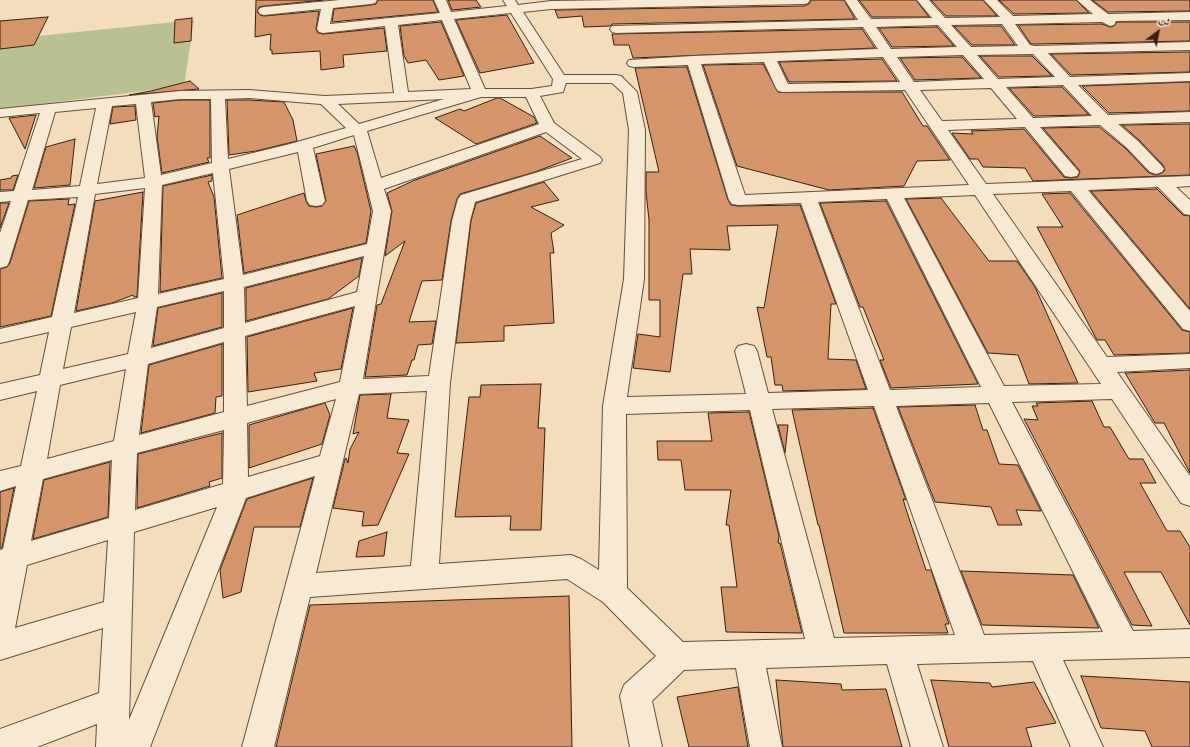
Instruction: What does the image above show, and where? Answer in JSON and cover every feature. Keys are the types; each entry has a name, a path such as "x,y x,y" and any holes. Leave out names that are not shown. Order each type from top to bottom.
{"street":[{"path":"264,10 328,5 346,1 371,0"},
{"path":"380,0 402,97"},
{"path":"440,0 480,93"},
{"path":"756,0 767,26"},
{"path":"328,5 323,29 447,17 513,5 804,0"},
{"path":"851,0 1190,496"},
{"path":"923,0 1028,123 1190,324"},
{"path":"990,0 1010,20"},
{"path":"1083,0 1152,57"},
{"path":"659,2 667,28"},
{"path":"0,113 180,95 249,94 325,100 480,93 531,93 558,89 560,79 513,5"},
{"path":"616,29 1190,16"},
{"path":"1010,20 1008,23 1026,48 1037,50 1104,120 1132,144 1190,210"},
{"path":"634,63 887,53 1190,46"},
{"path":"769,58 783,88 995,84 1183,77"},
{"path":"693,60 738,200 893,193 976,183 1159,175 1190,167"},
{"path":"1164,67 1183,77 1190,89"},
{"path":"560,79 616,79 630,92 637,130 634,279 614,406 613,593"},
{"path":"0,197 87,190 154,182 305,145 480,93"},
{"path":"424,577 439,382 461,221 467,199 594,160 548,126 531,93"},
{"path":"134,747 236,491 234,283 220,166 218,94"},
{"path":"112,747 126,447 138,359 148,303 154,182 143,98"},
{"path":"258,747 350,387 382,211 361,134 325,100"},
{"path":"0,633 7,560 32,473 105,102"},
{"path":"0,262 20,196 50,108"},
{"path":"938,126 1190,117"},
{"path":"376,186 548,126"},
{"path":"305,145 316,202"},
{"path":"1159,175 1190,181"},
{"path":"893,193 1124,644"},
{"path":"808,197 974,648"},
{"path":"0,336 234,283 375,248"},
{"path":"0,392 138,359 367,296"},
{"path":"746,351 823,652"},
{"path":"1101,365 1190,361"},
{"path":"0,481 350,387 439,382"},
{"path":"614,406 1118,390"},
{"path":"7,560 331,462"},
{"path":"300,586 571,567 613,593 677,656"},
{"path":"0,646 118,610"},
{"path":"646,747 635,696 677,656 1190,642"},
{"path":"1041,646 1087,747"},
{"path":"898,650 927,747"},
{"path":"748,653 766,747"},
{"path":"0,745 114,703"}],"green space":[{"path":"194,20 184,86 0,109 0,40"}],"building":[{"path":"256,0 324,0 264,6 259,7 257,12 264,16 319,11 316,29 318,33 323,34 384,28 387,51 343,55 344,67 321,70 320,51 272,54 272,50 270,50 271,34 255,37"},
{"path":"378,0 433,0 438,12 332,22 334,9 376,4"},
{"path":"448,0 476,0 481,7 452,10"},
{"path":"811,0 844,0 855,19 612,24 610,26 584,27 582,16 558,18 555,10 804,6 809,4"},
{"path":"859,0 916,0 929,17 872,17"},
{"path":"931,0 983,0 997,16 946,16"},
{"path":"999,0 1076,0 1089,13 1014,14"},
{"path":"1092,0 1190,0 1190,11 1108,12"},
{"path":"507,15 534,63 480,73 456,20"},
{"path":"48,17 34,45 0,49 0,21"},
{"path":"192,18 191,41 174,43 175,20"},
{"path":"441,22 464,76 439,80 426,60 408,63 404,56 400,26"},
{"path":"1117,22 1190,22 1190,41 1031,44 1018,25 1102,24 1110,27 1114,26"},
{"path":"954,26 1001,26 1015,45 972,45"},
{"path":"937,27 954,46 892,47 879,28"},
{"path":"862,29 875,48 633,58 629,45 614,45 612,34"},
{"path":"1190,52 1190,72 1071,75 1051,54"},
{"path":"980,56 1032,56 1052,76 999,77"},
{"path":"962,57 981,78 915,80 900,58"},
{"path":"882,59 897,81 789,82 779,62"},
{"path":"763,64 778,92 902,92 923,126 927,126 950,160 917,161 904,186 829,190 737,166 703,65"},
{"path":"687,67 728,200 731,205 800,205 836,304 831,304 828,359 856,360 866,389 783,391 782,385 775,385 771,357 767,357 757,307 764,308 778,225 727,226 730,250 690,249 692,274 683,274 670,372 633,368 638,334 660,337 660,300 649,300 649,220 646,192 646,172 659,172 635,68"},
{"path":"190,81 199,89 129,95 151,91"},
{"path":"1190,82 1190,111 1109,113 1082,86"},
{"path":"1062,87 1089,115 1034,116 1009,88"},
{"path":"500,98 534,117 537,123 476,144 435,118 460,109 464,111"},
{"path":"180,100 210,100 210,158 207,158 209,162 162,173 157,137 159,116 155,117 153,103"},
{"path":"227,100 284,102 293,120 297,141 256,151 229,155"},
{"path":"135,106 136,120 110,124 113,107"},
{"path":"36,115 25,149 9,118"},
{"path":"1190,124 1190,175 1033,181 1025,168 983,167 978,159 970,159 952,133 973,134 971,131 1024,129 1064,177 1071,178 1078,177 1080,171 1043,128 1099,127 1125,148 1149,173 1156,175 1165,170 1163,165 1122,125"},
{"path":"540,136 572,158 535,172 460,194 457,199 451,221 442,280 422,281 409,322 436,321 432,344 418,345 414,360 412,360 407,375 365,377 377,305 381,304 405,241 385,256 392,211 387,193 415,180"},
{"path":"75,139 70,185 34,188 46,147"},
{"path":"354,146 357,152 371,211 366,243 244,273 237,215 304,193 309,206 322,206 326,201 316,154"},
{"path":"18,175 13,190 0,190 0,180"},
{"path":"212,175 212,181 208,182 214,197 222,278 160,292 163,186"},
{"path":"544,182 559,200 531,207 564,225 551,233 554,253 550,253 554,323 504,326 504,341 456,343 471,221 476,203"},
{"path":"1157,189 1183,215 1190,216 1190,309 1091,191"},
{"path":"143,192 137,297 134,297 133,295 112,303 76,311 95,201"},
{"path":"1070,193 1182,330 1190,332 1190,353 1114,355 1105,340 1097,340 1037,227 1063,227 1042,194"},
{"path":"941,198 989,261 1017,261 1035,287 1078,383 1029,384 1018,355 988,353 906,199"},
{"path":"69,199 68,205 75,204 51,316 0,327 0,269 7,267 10,263 29,201"},
{"path":"886,201 978,384 891,388 880,360 884,360 863,307 860,307 820,203"},
{"path":"0,203 9,203 0,228"},
{"path":"362,258 359,276 328,299 246,321 246,288"},
{"path":"222,293 222,327 153,346 158,308"},
{"path":"353,308 341,369 314,373 317,381 248,392 247,337"},
{"path":"222,344 222,396 216,397 215,413 141,433 149,365"},
{"path":"1190,370 1190,473 1164,423 1155,423 1125,373"},
{"path":"541,384 538,428 545,428 541,530 510,530 511,516 455,517 469,397 480,397 481,385"},
{"path":"391,394 387,418 409,420 397,453 409,454 378,525 362,526 364,512 333,508 345,459 346,458 348,463 350,449 359,432 353,434 360,395"},
{"path":"1092,401 1104,427 1110,427 1129,459 1143,459 1156,483 1140,483 1167,531 1180,531 1190,547 1190,625 1161,572 1124,572 1152,626 1132,625 1024,419 1038,420 1032,406 1038,406 1036,403"},
{"path":"325,403 330,415 322,444 249,468 249,425"},
{"path":"975,405 983,430 987,430 999,464 1018,465 1041,511 1016,510 1022,525 998,525 991,507 935,502 898,407"},
{"path":"873,408 906,500 903,499 926,570 931,570 949,624 945,624 948,633 844,633 792,410"},
{"path":"749,412 779,536 778,543 780,543 802,633 726,632 721,587 737,587 729,525 726,525 731,490 685,490 681,460 658,460 657,441 712,441 708,413"},
{"path":"778,425 788,425 785,453"},
{"path":"222,433 222,478 209,482 210,486 137,508 138,454"},
{"path":"110,462 108,517 33,539 44,480"},
{"path":"313,478 300,527 254,527 241,592 223,598 220,570 247,499"},
{"path":"14,488 2,548 0,548 0,492"},
{"path":"387,532 384,556 356,557 359,541"},
{"path":"961,571 1073,575 1099,628 982,625"},
{"path":"569,596 572,747 276,747 310,605"},
{"path":"1081,676 1190,682 1190,747 1152,747 1145,731 1101,728"},
{"path":"776,680 841,684 842,690 886,689 902,747 783,747"},
{"path":"931,680 990,683 992,687 1034,682 1056,723 1026,728 1032,747 949,747"},
{"path":"738,687 748,747 689,747 677,697"}]}
